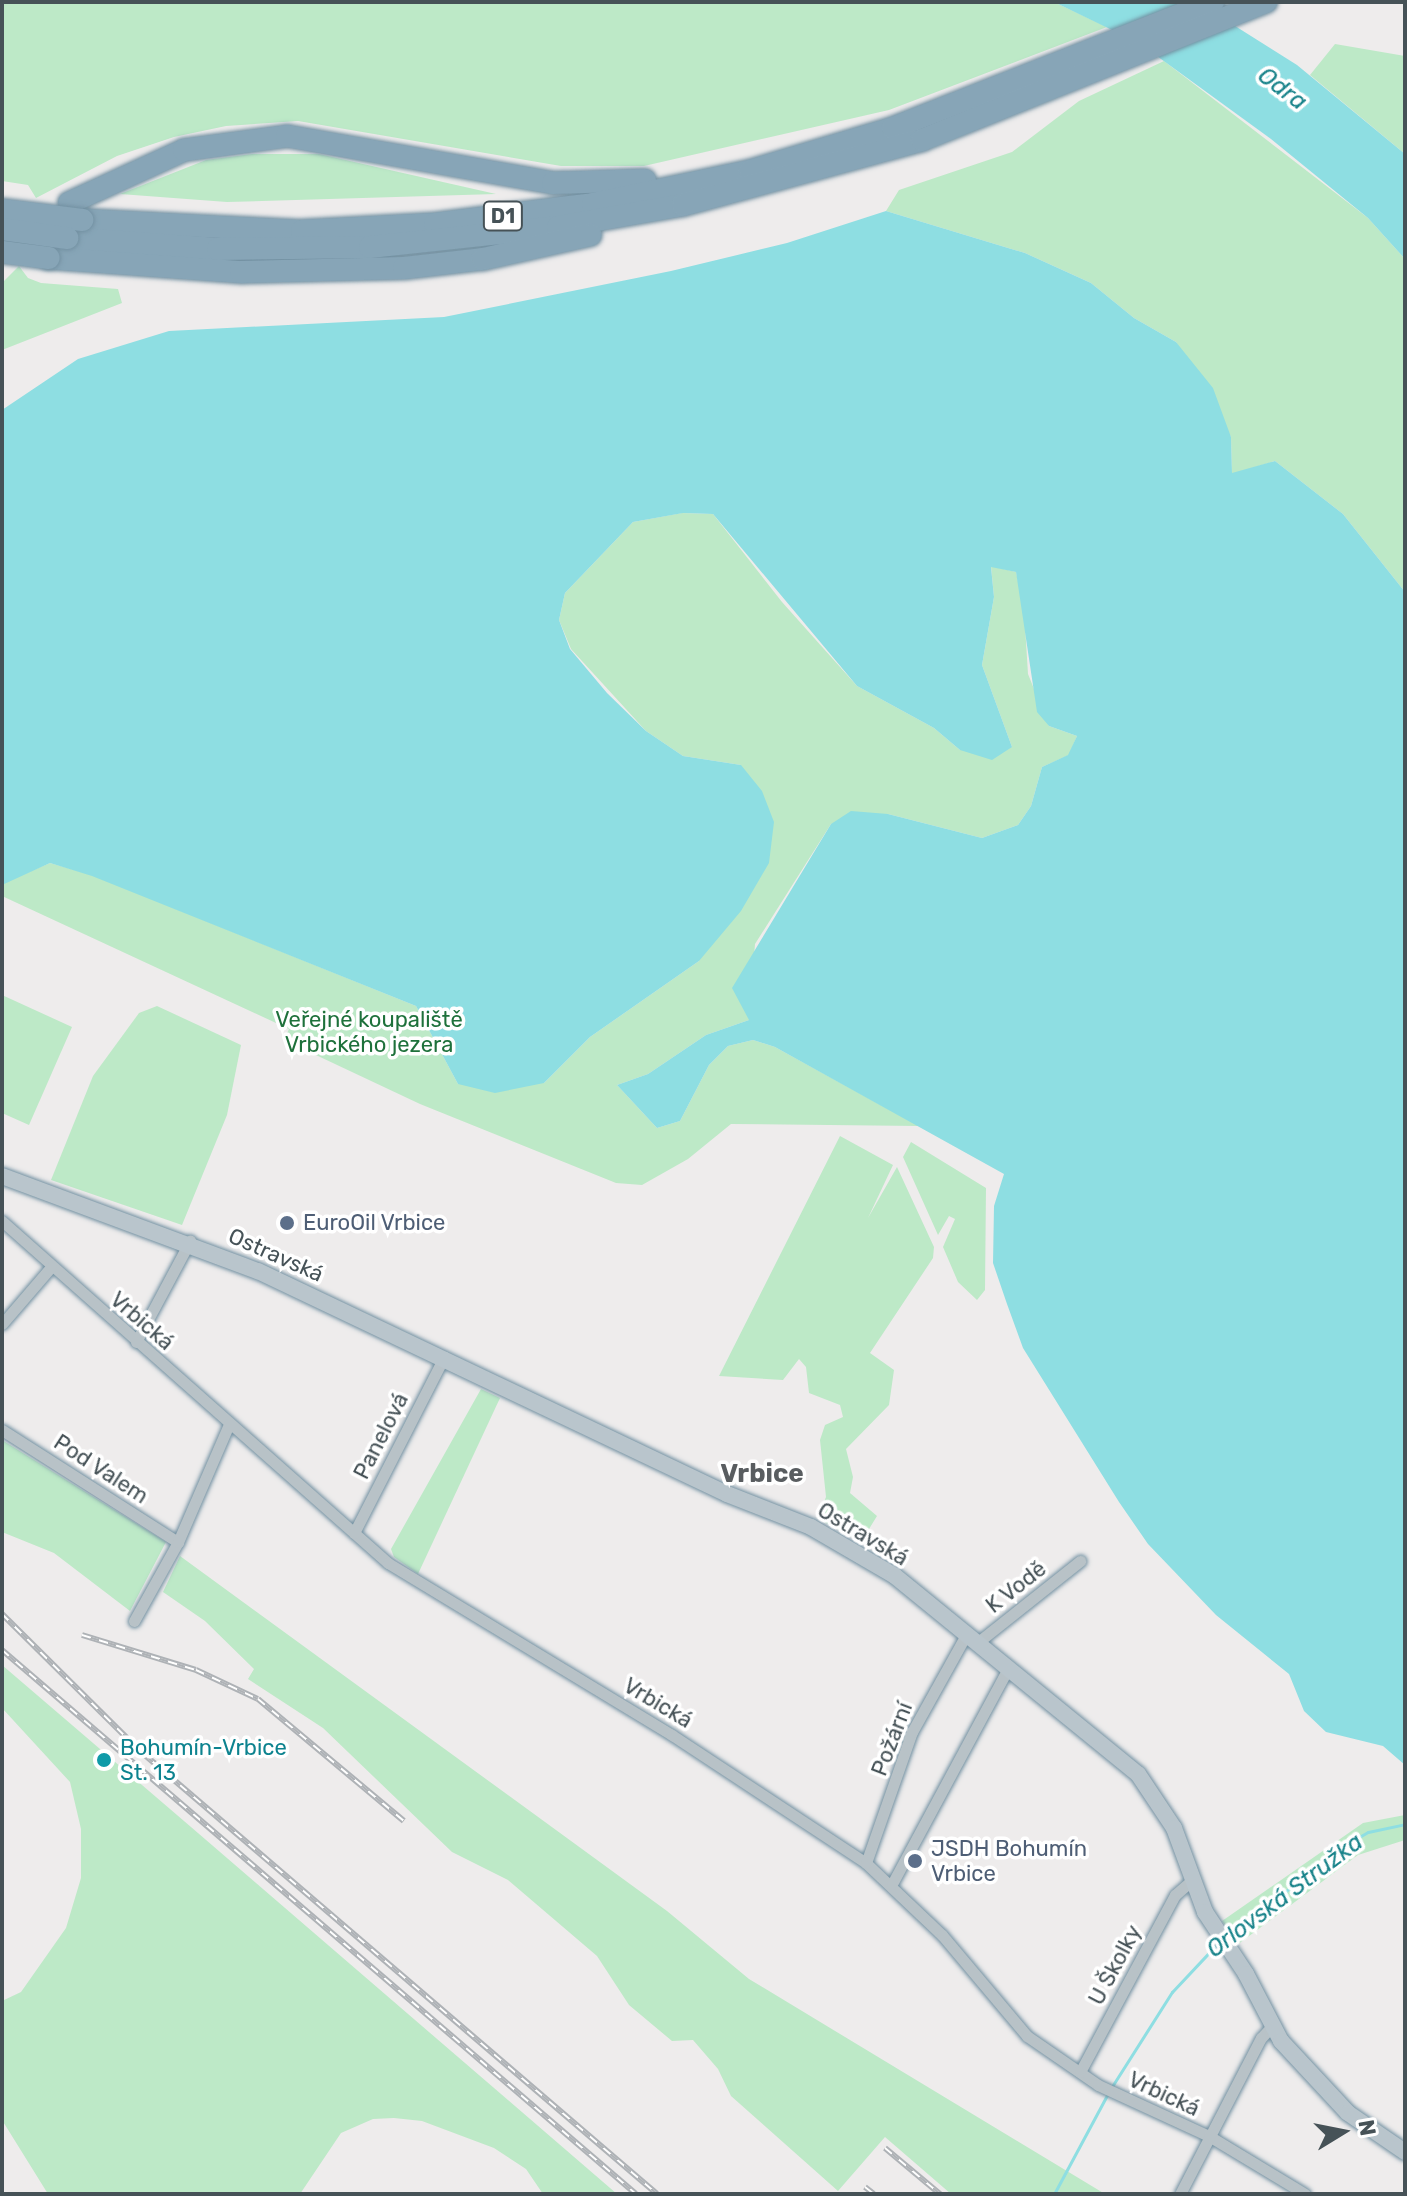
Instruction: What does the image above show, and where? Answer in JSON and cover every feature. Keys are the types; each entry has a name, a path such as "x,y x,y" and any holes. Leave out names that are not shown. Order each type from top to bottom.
{"highway":[{"name":"D1","path":"2,210 76,211 302,231 435,224 593,204 693,183 909,129 1213,2"},
{"name":"D1","path":"2,229 67,238 218,249 370,247 558,227 683,205 909,129 1266,2"},
{"path":"76,211 184,150 266,137 331,140 529,180 612,184 704,173 909,129"},
{"path":"2,252 241,272 404,268 483,259 585,237 655,218 683,205"}],"main road":[{"name":"Ostravská","path":"2,1176 190,1241 444,1357 713,1488 835,1539 895,1576 1138,1774 1170,1820 1191,1881 1272,2026 1328,2095 1365,2128 1405,2152"}],"street":[{"name":"Vrbická","path":"2,1221 388,1563 686,1743 866,1863 892,1884 1027,2036 1098,2085 1209,2136 1305,2194"},
{"path":"136,1342 190,1241"},
{"path":"2,1324 51,1267"},
{"name":"Panelová","path":"354,1533 444,1357"},
{"path":"134,1621 178,1542 229,1424"},
{"name":"Pod Valem","path":"2,1430 178,1542"},
{"name":"K Vodě","path":"971,1639 1080,1561"},
{"name":"Požární","path":"866,1863 912,1732 971,1639"},
{"path":"892,1884 1008,1669"},
{"name":"U Školky","path":"1080,2072 1175,1895 1191,1881"},
{"path":"1180,2194 1261,2038 1272,2026"}],"green space":[{"path":"2,2 1054,2 1107,27 889,110 644,166 561,166 298,121 226,126 174,137 117,156 36,198 28,185 2,181"},
{"path":"1335,44 1405,56 1405,154 1310,75"},
{"path":"1164,61 1368,218 1405,259 1405,592 1343,514 1275,461 1232,474 1231,437 1176,342 1134,318 1091,283 1025,253 886,211 899,190 1012,152 1079,101"},
{"path":"252,154 319,154 496,194 227,202 120,194 206,160"},
{"path":"19,266 28,278 41,283 118,289 122,303 2,350 2,283"},
{"name":"Veřejné koupaliště Vrbického jezera","path":"682,513 713,514 782,602 857,686 934,728 960,750 1012,747 982,665 994,597 991,566 1016,572 1024,609 1028,674 1049,726 1077,736 1069,755 1042,767 1031,806 1018,825 982,838 888,814 831,824 755,944 749,1020 706,1035 648,1074 617,1085 657,1128 680,1121 709,1065 728,1046 753,1040 775,1047 919,1126 731,1124 688,1159 642,1185 616,1183 420,1104 284,1040 289,1029 2,896 3,883 50,863 92,875 416,1006 458,1084 544,1083 590,1037 699,961 741,765 683,756 646,731 571,649 559,620 565,593 633,522"},
{"path":"2,995 72,1027 29,1125 2,1113"},
{"path":"157,1006 241,1045 227,1115 182,1225 51,1180 93,1076 139,1013"},
{"path":"840,1136 893,1165 868,1218 897,1167 934,1247 933,1258 870,1353 894,1370 889,1405 846,1449 853,1477 850,1493 877,1516 861,1542 817,1518 826,1497 820,1440 825,1425 843,1417 840,1405 809,1393 806,1367 799,1359 783,1380 719,1376"},
{"path":"911,1142 986,1188 985,1290 977,1300 958,1282 943,1247 955,1219 949,1216 938,1235 903,1157"},
{"path":"481,1389 500,1398 418,1574 394,1557 391,1549"},
{"path":"2,1440 166,1542 130,1611 54,1553 2,1532"},
{"path":"180,1556 667,1911 749,1979 1105,2194 951,2194 885,2137 838,2191 731,2096 718,2069 693,2040 672,2041 629,2005 597,1956 508,1880 452,1852 323,1728 248,1679 254,1669 205,1621 163,1592"},
{"path":"2,1665 617,2194 543,2194 526,2169 494,2148 422,2121 394,2118 373,2119 341,2133 300,2194 48,2194 2,2120 2,2001 21,1992 66,1928 81,1878 81,1829 70,1782 2,1708"},
{"path":"1405,1815 1405,1840 1358,1855 1237,1945 1222,1921 1363,1823"}],"water":[{"name":"Odra","path":"1054,2 1197,2 1297,65 1405,154 1405,259 1368,218 1271,139 1139,43"},
{"path":"886,211 1025,253 1091,283 1134,318 1176,342 1213,388 1231,437 1232,473 1275,461 1343,514 1405,592 1405,1765 1383,1746 1326,1732 1304,1711 1289,1674 1216,1615 1148,1544 1119,1502 1023,1348 1007,1304 993,1263 994,1206 1004,1174 775,1047 753,1040 728,1046 709,1065 680,1121 657,1128 617,1085 648,1074 706,1035 749,1020 732,988 831,824 851,811 888,814 982,838 1018,825 1031,806 1042,767 1068,755 1077,736 1049,726 1037,712 1016,572 991,567 994,597 982,665 1012,747 992,760 960,750 934,728 857,686 713,514 683,513 633,522 565,593 559,620 570,649 607,693 646,731 683,756 741,765 762,791 774,822 769,863 741,911 699,961 590,1037 544,1083 495,1093 458,1084 416,1006 92,876 50,863 2,885 2,410 78,359 169,331 444,317 671,271 787,243"}],"waterway":[{"name":"Orlovská Stružka","path":"1226,1937 1347,1844 1368,1832 1405,1824"},
{"name":"Orlovská Stružka","path":"1111,2088 1172,1992 1217,1944"},
{"name":"Orlovská Stružka","path":"1054,2194 1107,2095"}],"railway":[{"path":"2,1614 139,1750 657,2194"},
{"path":"82,1635 196,1670 258,1699 404,1821"},
{"path":"2,1650 636,2194"},
{"path":"885,2148 940,2194"},
{"path":"865,2187 874,2194"}],"place":[{"name":"EuroOil Vrbice","path":"287,1223"},
{"name":"Bohumín-Vrbice St. 13","path":"104,1760"},
{"name":"JSDH Bohumín Vrbice","path":"915,1861"}],"district":[{"name":"Vrbice","path":"762,1474"}]}
